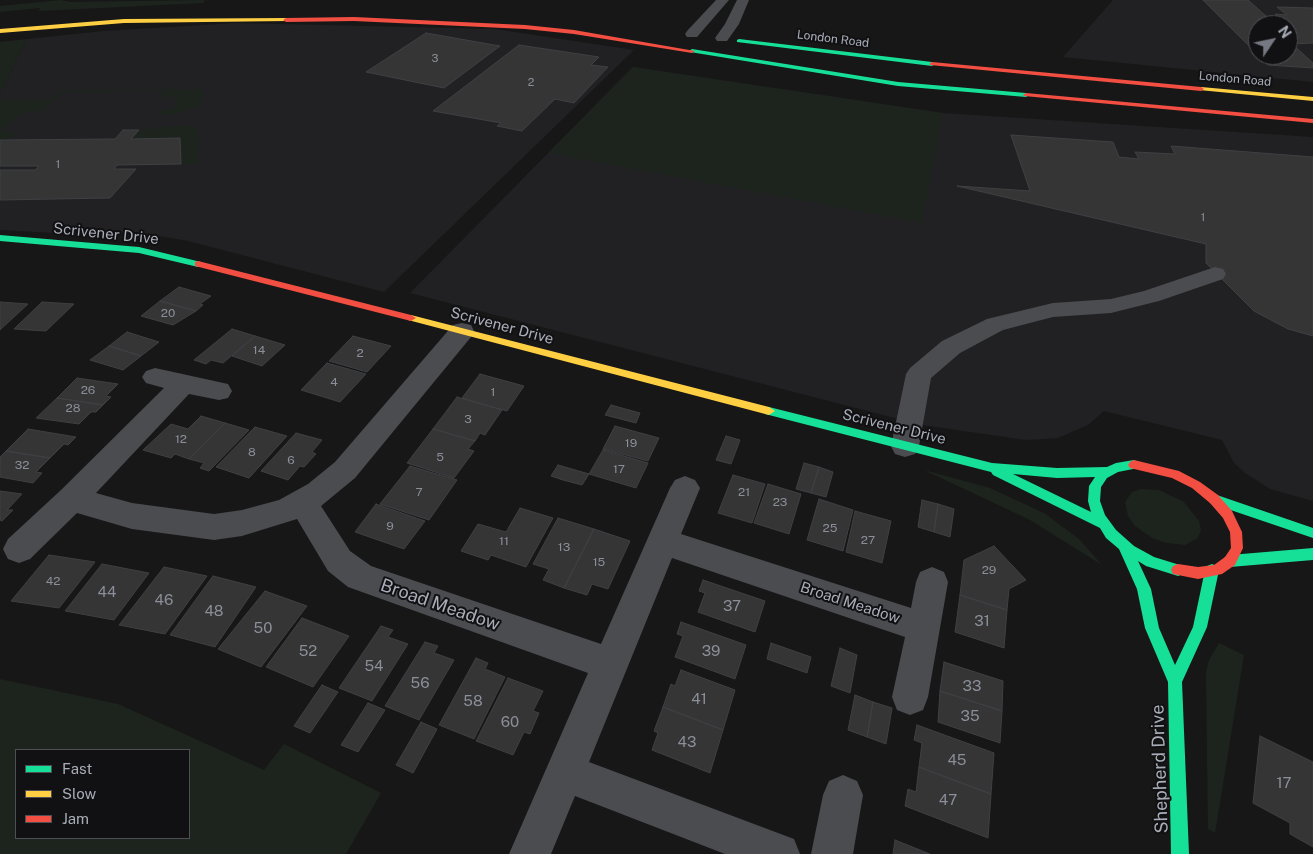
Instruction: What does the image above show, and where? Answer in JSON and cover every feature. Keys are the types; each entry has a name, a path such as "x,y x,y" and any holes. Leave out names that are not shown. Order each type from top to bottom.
{"main road":[{"path":"0,21 159,9"},
{"path":"498,14 594,23"},
{"path":"0,31 124,21 354,19 524,27 574,32 855,77 988,93 1313,121"},
{"path":"642,43 678,44 702,37 771,58 890,75 988,93"},
{"name":"London Road","path":"702,37 881,59 1313,99"},
{"name":"Scrivener Drive","path":"0,238 139,250 189,261 992,468 1057,473 1110,472"},
{"path":"1230,561 1237,548 1236,532 1228,515 1214,499 1196,485 1175,474 1134,465 1103,475 1095,486 1094,500 1099,517 1105,526 1123,544 1150,562 1174,570 1198,573 1212,570 1230,561 1313,554"},
{"name":"Scrivener Drive","path":"992,468 1014,482 1105,526"},
{"path":"1214,499 1313,533"},
{"name":"Shepherd Drive","path":"1123,544 1144,590 1152,628 1175,682 1180,854"},
{"name":"Shepherd Drive","path":"1175,682 1200,627 1212,570"}],"street":[{"path":"702,37 723,0"},
{"path":"702,37 732,24 743,0"},
{"path":"905,446 919,374 951,347 995,324 1053,310 1112,306 1151,296 1215,274"},
{"path":"72,499 132,516 192,526 214,527 242,524 275,515 319,492 345,470 462,331"},
{"path":"155,377 218,391"},
{"path":"19,549 72,499 184,383"},
{"path":"530,854 685,488"},
{"name":"Broad Meadow","path":"302,502 339,561 360,577 610,664"},
{"name":"Broad Meadow","path":"662,540 924,628"},
{"path":"910,697 932,582"},
{"path":"564,772 779,854"},
{"path":"832,854 843,795"}],"shaded area":[{"path":"61,0 70,2 205,0 203,3 39,11 40,8 0,12 0,6"},
{"path":"1113,0 1313,0 1313,82 1063,57"},
{"path":"236,23 495,29 634,50 384,292 188,241 130,231 107,236 0,230 0,94 27,39 103,31"},
{"path":"27,39 0,94 0,42"},
{"path":"633,67 943,113 1313,137 1313,501 1270,489 1245,473 1234,463 1222,440 1104,411 1088,425 1058,438 1026,440 922,425 410,293"},
{"path":"633,67 943,113 922,223 548,153"},
{"path":"203,89 204,98 199,105 187,111 166,116 157,111 175,108 175,96 158,98 164,91 64,92 42,111 23,112 0,132 0,100 50,100 62,90"},
{"path":"182,125 193,127 199,133 198,158 195,164 181,164 179,137 132,139 140,130"},
{"path":"0,132 18,132 9,139 0,140"},
{"path":"924,470 990,488 1044,513 1079,539 1102,565 1030,520"},
{"path":"1141,489 1159,490 1184,502 1199,521 1201,530 1198,538 1185,545 1166,543 1152,538 1135,526 1128,516 1125,502 1132,492"},
{"path":"1219,643 1244,655 1215,833 1208,829 1206,672 1209,660"},
{"path":"0,679 118,704 264,770 284,744 381,793 346,854 0,854"}],"building":[{"path":"1203,0 1248,0 1265,15 1248,15 1248,45"},
{"path":"1277,7 1313,8 1313,43 1298,44 1298,15 1287,15"},
{"path":"426,33 500,46 444,88 366,72"},
{"path":"519,45 599,57 591,65 608,67 574,103 555,99 522,131 497,126 501,123 433,111"},
{"path":"1298,49 1313,63 1313,68 1268,65 1298,65"},
{"path":"123,130 139,130 131,139 180,138 181,164 117,165 114,169 136,169 110,198 0,200 0,170 35,170 39,166 0,166 0,140 115,139"},
{"path":"1011,135 1113,142 1119,157 1139,159 1135,152 1175,154 1171,146 1313,157 1313,336 1288,329 1254,311 1206,263 1206,244 957,186 1030,191"},
{"path":"179,287 211,296 200,304 203,305 196,311 160,301"},
{"path":"160,301 196,311 173,325 141,316"},
{"path":"0,302 28,304 0,330"},
{"path":"42,302 74,304 46,331 14,329"},
{"path":"232,329 255,336 223,363 211,360 206,364 194,360"},
{"path":"127,332 159,342 141,356 109,346"},
{"path":"255,336 285,345 262,366 232,356"},
{"path":"353,336 391,346 367,372 329,361"},
{"path":"109,346 141,356 123,370 90,360"},
{"path":"327,363 366,374 340,402 301,390"},
{"path":"480,374 524,386 507,411 462,398"},
{"path":"77,378 118,384 106,396 111,397 103,405 57,398"},
{"path":"457,397 502,410 485,435 480,433 475,441 433,429"},
{"path":"57,398 103,405 96,412 91,412 79,424 36,418"},
{"path":"611,405 640,413 636,423 605,415"},
{"path":"201,416 225,423 189,459 175,454 171,458 143,450 171,424 188,429"},
{"path":"225,423 249,430 209,471 200,468 204,463 189,459"},
{"path":"615,426 659,438 648,461 603,449"},
{"path":"255,427 287,436 249,478 216,467"},
{"path":"28,429 76,437 68,445 64,444 50,458 6,451"},
{"path":"433,429 475,441 468,449 474,451 454,478 407,463"},
{"path":"296,433 322,440 312,452 316,454 304,467 300,466 288,480 261,471"},
{"path":"726,436 740,440 731,464 716,460"},
{"path":"603,450 648,463 636,488 589,474"},
{"path":"6,451 50,458 36,472 42,473 33,483 0,477 0,457"},
{"path":"804,463 819,467 811,493 796,489"},
{"path":"558,465 589,474 582,485 551,476"},
{"path":"410,466 457,480 429,520 380,504"},
{"path":"819,467 833,472 826,497 811,493"},
{"path":"733,475 765,484 752,523 718,513"},
{"path":"768,484 801,494 789,534 754,523"},
{"path":"0,491 22,494 7,510 13,510 2,521 0,520"},
{"path":"819,499 853,510 843,551 807,540"},
{"path":"922,500 938,504 934,532 918,527"},
{"path":"376,504 425,521 404,549 355,532"},
{"path":"938,504 954,509 950,537 934,532"},
{"path":"520,508 553,518 526,567 491,555 488,560 461,551 478,524 506,532"},
{"path":"855,511 891,521 882,563 846,552"},
{"path":"558,518 594,529 564,588 543,580 549,569 533,564"},
{"path":"594,529 630,541 608,589 592,584 587,595 564,588"},
{"path":"994,546 1026,580 1009,589 1007,610 960,595 964,560"},
{"path":"49,555 95,562 59,608 11,601"},
{"path":"102,564 149,573 114,620 65,611"},
{"path":"164,567 207,576 165,634 119,625"},
{"path":"213,576 256,587 215,647 170,635"},
{"path":"703,580 765,601 755,632 698,612 705,593 699,591"},
{"path":"265,591 307,606 261,667 218,649"},
{"path":"960,595 1007,610 1004,648 955,632"},
{"path":"302,618 349,636 313,687 266,667"},
{"path":"681,622 746,645 735,679 675,657 683,636 677,634"},
{"path":"381,626 393,630 388,637 408,644 372,701 339,688"},
{"path":"425,642 438,646 434,653 454,660 419,720 385,706"},
{"path":"771,643 811,657 807,673 767,659"},
{"path":"840,648 857,655 850,693 831,686"},
{"path":"476,658 488,663 485,669 505,677 474,739 439,725"},
{"path":"944,662 1003,681 1002,711 940,691"},
{"path":"681,670 735,690 723,730 663,707 671,684 675,686"},
{"path":"508,678 543,691 533,711 539,713 530,734 524,732 513,755 476,741"},
{"path":"322,685 338,692 310,733 294,726"},
{"path":"940,691 1002,711 1000,743 938,722"},
{"path":"855,695 873,702 867,737 848,730"},
{"path":"873,702 892,708 886,744 867,737"},
{"path":"368,703 385,710 358,752 341,745"},
{"path":"663,707 723,730 710,773 652,750 658,733 654,731"},
{"path":"421,722 437,729 413,773 396,765"},
{"path":"917,725 994,753 991,794 919,767 922,743 914,740"},
{"path":"1260,736 1313,762 1313,847 1290,834 1290,823 1253,803"},
{"path":"919,767 991,794 988,838 905,806 908,789 916,792"},
{"path":"895,840 930,854 893,854"}],"traffic: fast":[{"path":"739,41 932,64"},
{"path":"692,51 898,84 1026,95"},
{"path":"0,238 139,250 198,264"},
{"path":"769,411 992,468 1057,473 1109,472"},
{"path":"1134,465 1116,468 1103,475 1095,486 1094,501 1099,517 1111,534 1129,550 1151,562 1178,570"},
{"path":"997,472 1105,525"},
{"path":"1214,499 1313,533"},
{"path":"1123,544 1144,589 1152,628 1175,682 1180,854"},
{"path":"1230,561 1313,554"},
{"path":"1175,682 1200,627 1212,570"}],"traffic: slow":[{"path":"0,31 124,21 286,20"},
{"path":"1201,89 1313,99"},
{"path":"411,318 769,411"}],"traffic: jam":[{"path":"286,20 354,19 525,27 574,32 692,51"},
{"path":"932,64 1201,89"},
{"path":"1026,95 1313,121"},
{"path":"198,264 411,318"},
{"path":"1134,465 1175,474 1196,485 1214,499 1228,515 1236,532 1237,548 1230,561 1217,570 1198,573 1178,570"}]}
